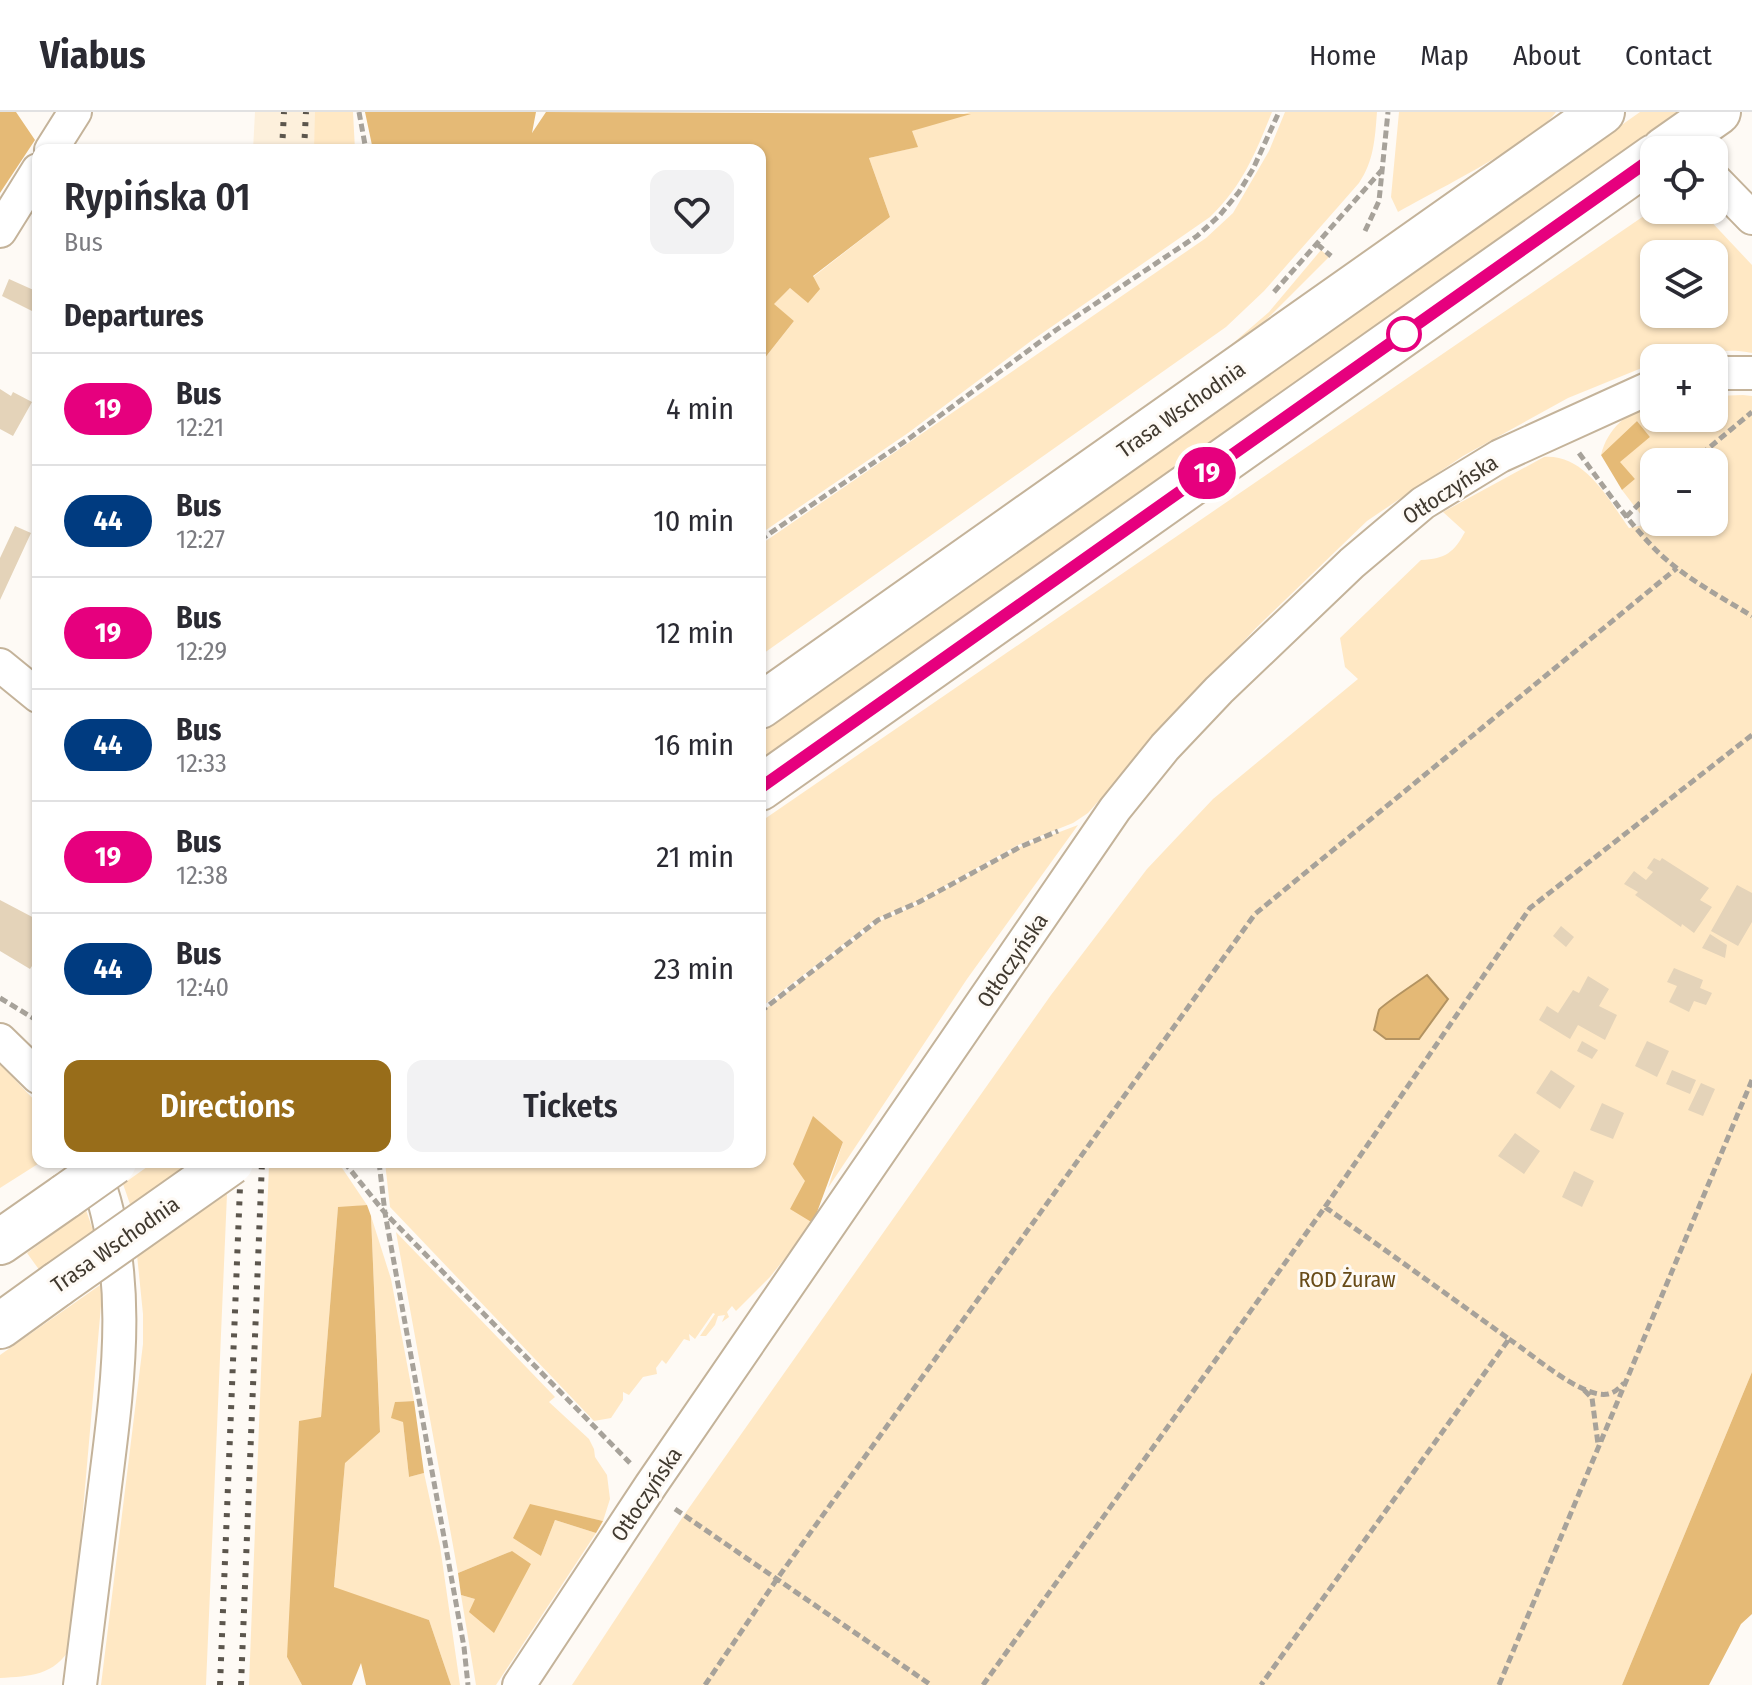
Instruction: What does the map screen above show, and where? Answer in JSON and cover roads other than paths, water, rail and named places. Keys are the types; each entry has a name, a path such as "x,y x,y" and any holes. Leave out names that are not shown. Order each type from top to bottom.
{"main road":[{"name":"Trasa Wschodnia","path":"766,702 1602,112"},
{"path":"1688,136 1718,112"},
{"path":"766,784 1640,171"},
{"path":"0,1242 78,1179 101,1168"},
{"name":"Trasa Wschodnia","path":"0,1326 222,1168"}],"street":[{"path":"55,144 75,112"},
{"path":"0,231 32,180"},
{"path":"1728,193 1752,218"},
{"path":"1728,373 1752,373"},
{"name":"Otłoczyńska","path":"519,1685 642,1480 1115,809 1156,757 1219,690 1387,532 1423,503 1500,456 1640,393"},
{"path":"0,665 32,691"},
{"path":"0,1040 32,1071"},
{"path":"78,1179 110,1218 119,1275 121,1324 114,1411 80,1685"}],"railway":[{"path":"282,144 284,112"},
{"path":"304,144 306,112"},
{"path":"220,1685 241,1168"},
{"path":"241,1685 262,1168"}],"park label":[{"name":"ROD Żuraw","path":"1347,1279"}]}
